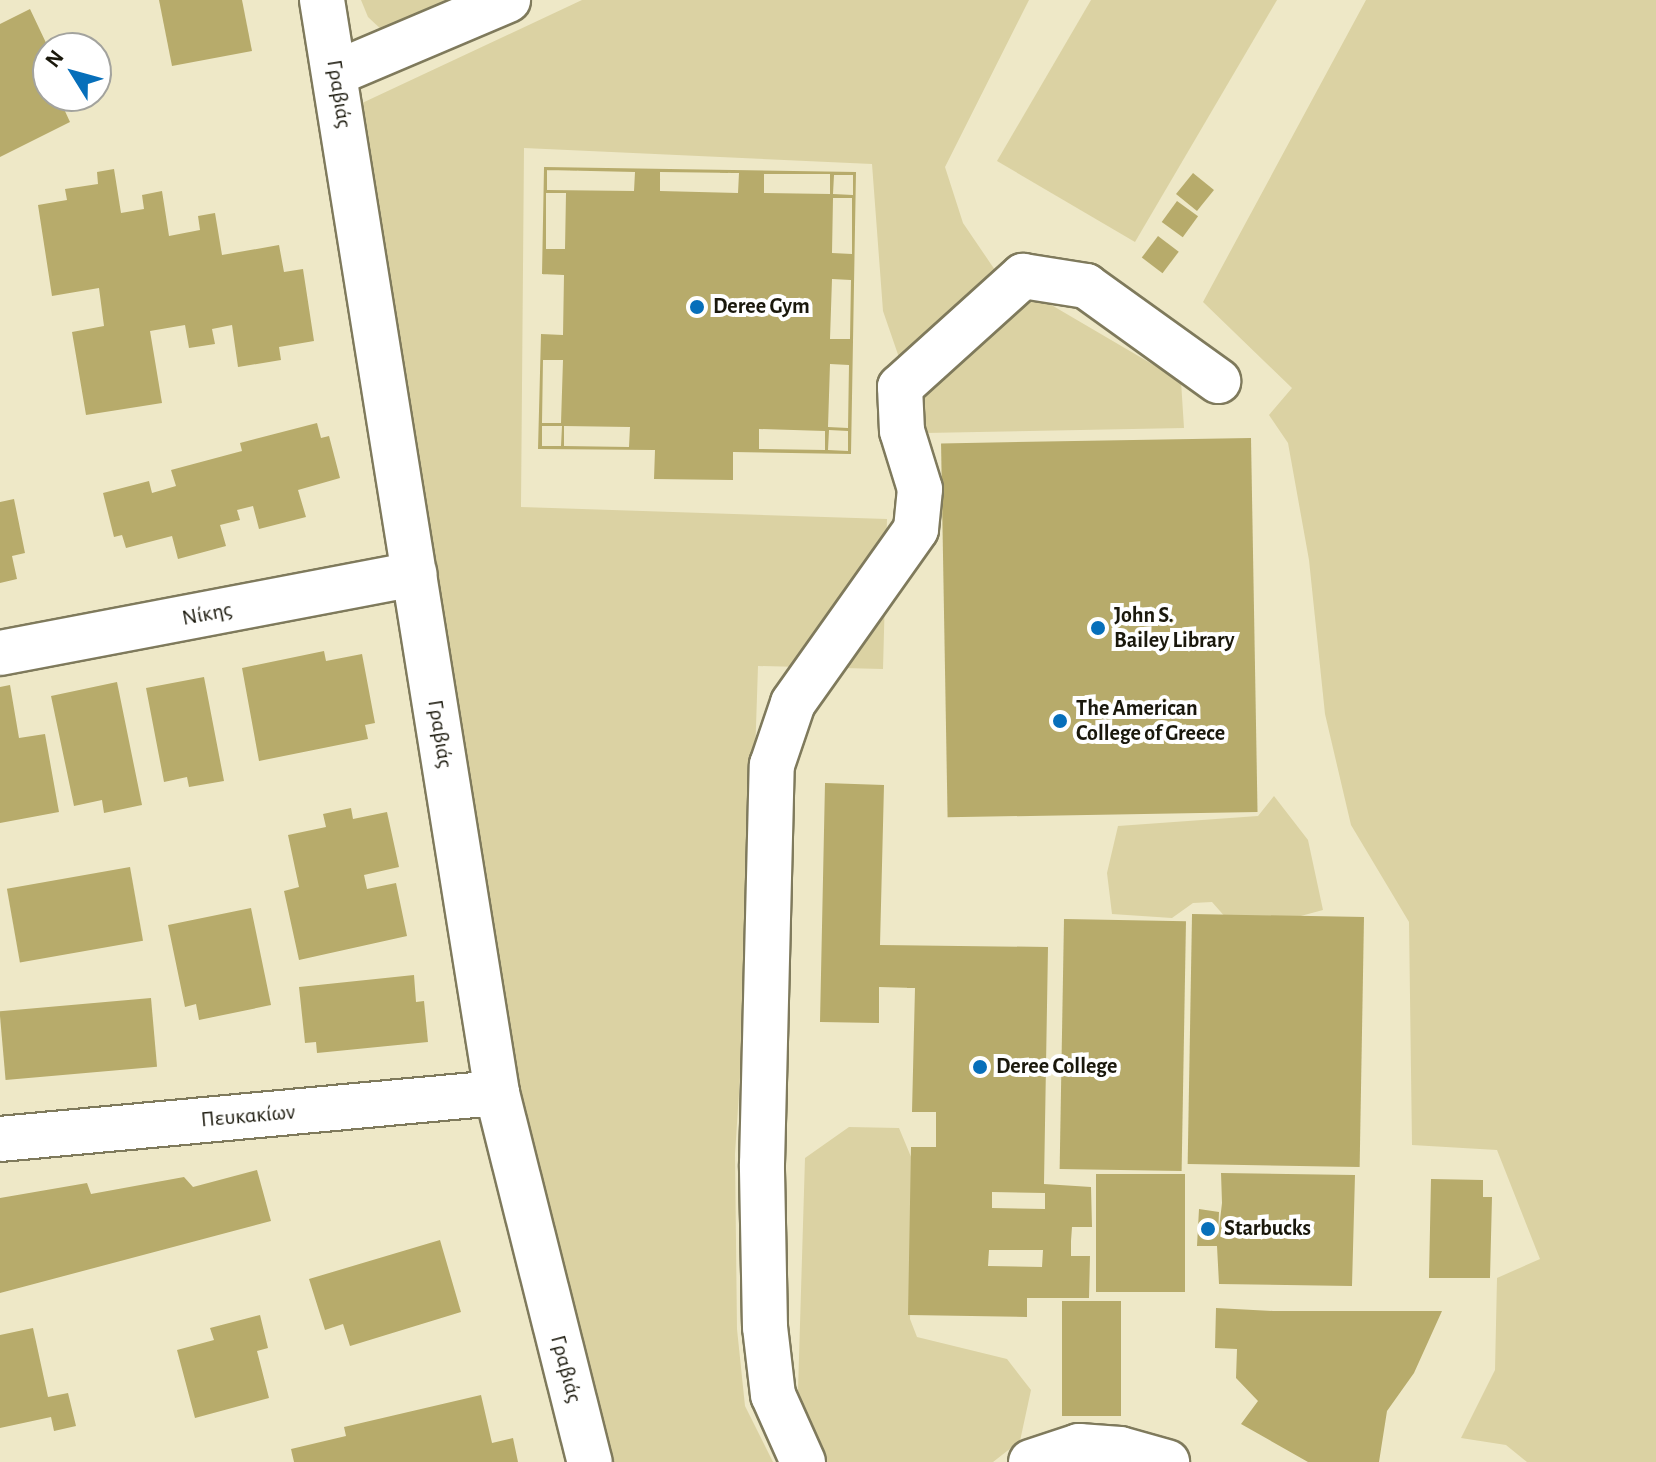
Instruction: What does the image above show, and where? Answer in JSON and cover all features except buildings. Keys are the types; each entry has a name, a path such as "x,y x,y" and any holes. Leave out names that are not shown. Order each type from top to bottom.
{"street":[{"name":"Γραβιάς","path":"322,0 497,1093 590,1462"},
{"path":"336,73 508,0"},
{"path":"803,1462 773,1395 765,1327 762,1164 772,765 793,703 916,529 920,489 902,431 900,387 1023,276 1086,286 1218,381"},
{"name":"Νίκης","path":"0,653 415,574"},
{"name":"Πευκακίων","path":"0,1139 497,1093"},
{"path":"1031,1462 1079,1446 1120,1449 1167,1462"}],"shaded area":[{"path":"361,0 455,0 384,32 368,17"},
{"path":"582,0 1029,0 945,167 963,223 997,273 1181,381 1184,428 925,433 883,311 872,164 524,148 521,507 887,519 883,669 758,666 749,940 735,1154 737,1329 745,1406 773,1462 605,1462 567,1326 519,1090 360,104"},
{"path":"1091,0 1277,0 1135,242 997,161"},
{"path":"1366,0 1656,0 1656,1462 1527,1462 1506,1445 1461,1438 1495,1370 1497,1278 1540,1259 1497,1150 1412,1145 1409,922 1351,825 1325,714 1309,560 1288,443 1269,415 1292,388 1203,302"},
{"path":"1274,796 1308,840 1323,910 1297,917 1227,919 1212,902 1193,903 1172,918 1112,914 1107,873 1118,826 1258,816"},
{"path":"849,1127 899,1128 914,1164 910,1319 917,1337 1007,1359 1031,1390 1020,1441 993,1462 824,1462 798,1391 805,1158"}],"place":[{"name":"Deree Gym","path":"697,307"},
{"name":"John S. Bailey Library","path":"1098,628"},
{"name":"The American College of Greece","path":"1060,721"},
{"name":"Deree College","path":"980,1067"},
{"name":"Starbucks","path":"1208,1229"}]}
